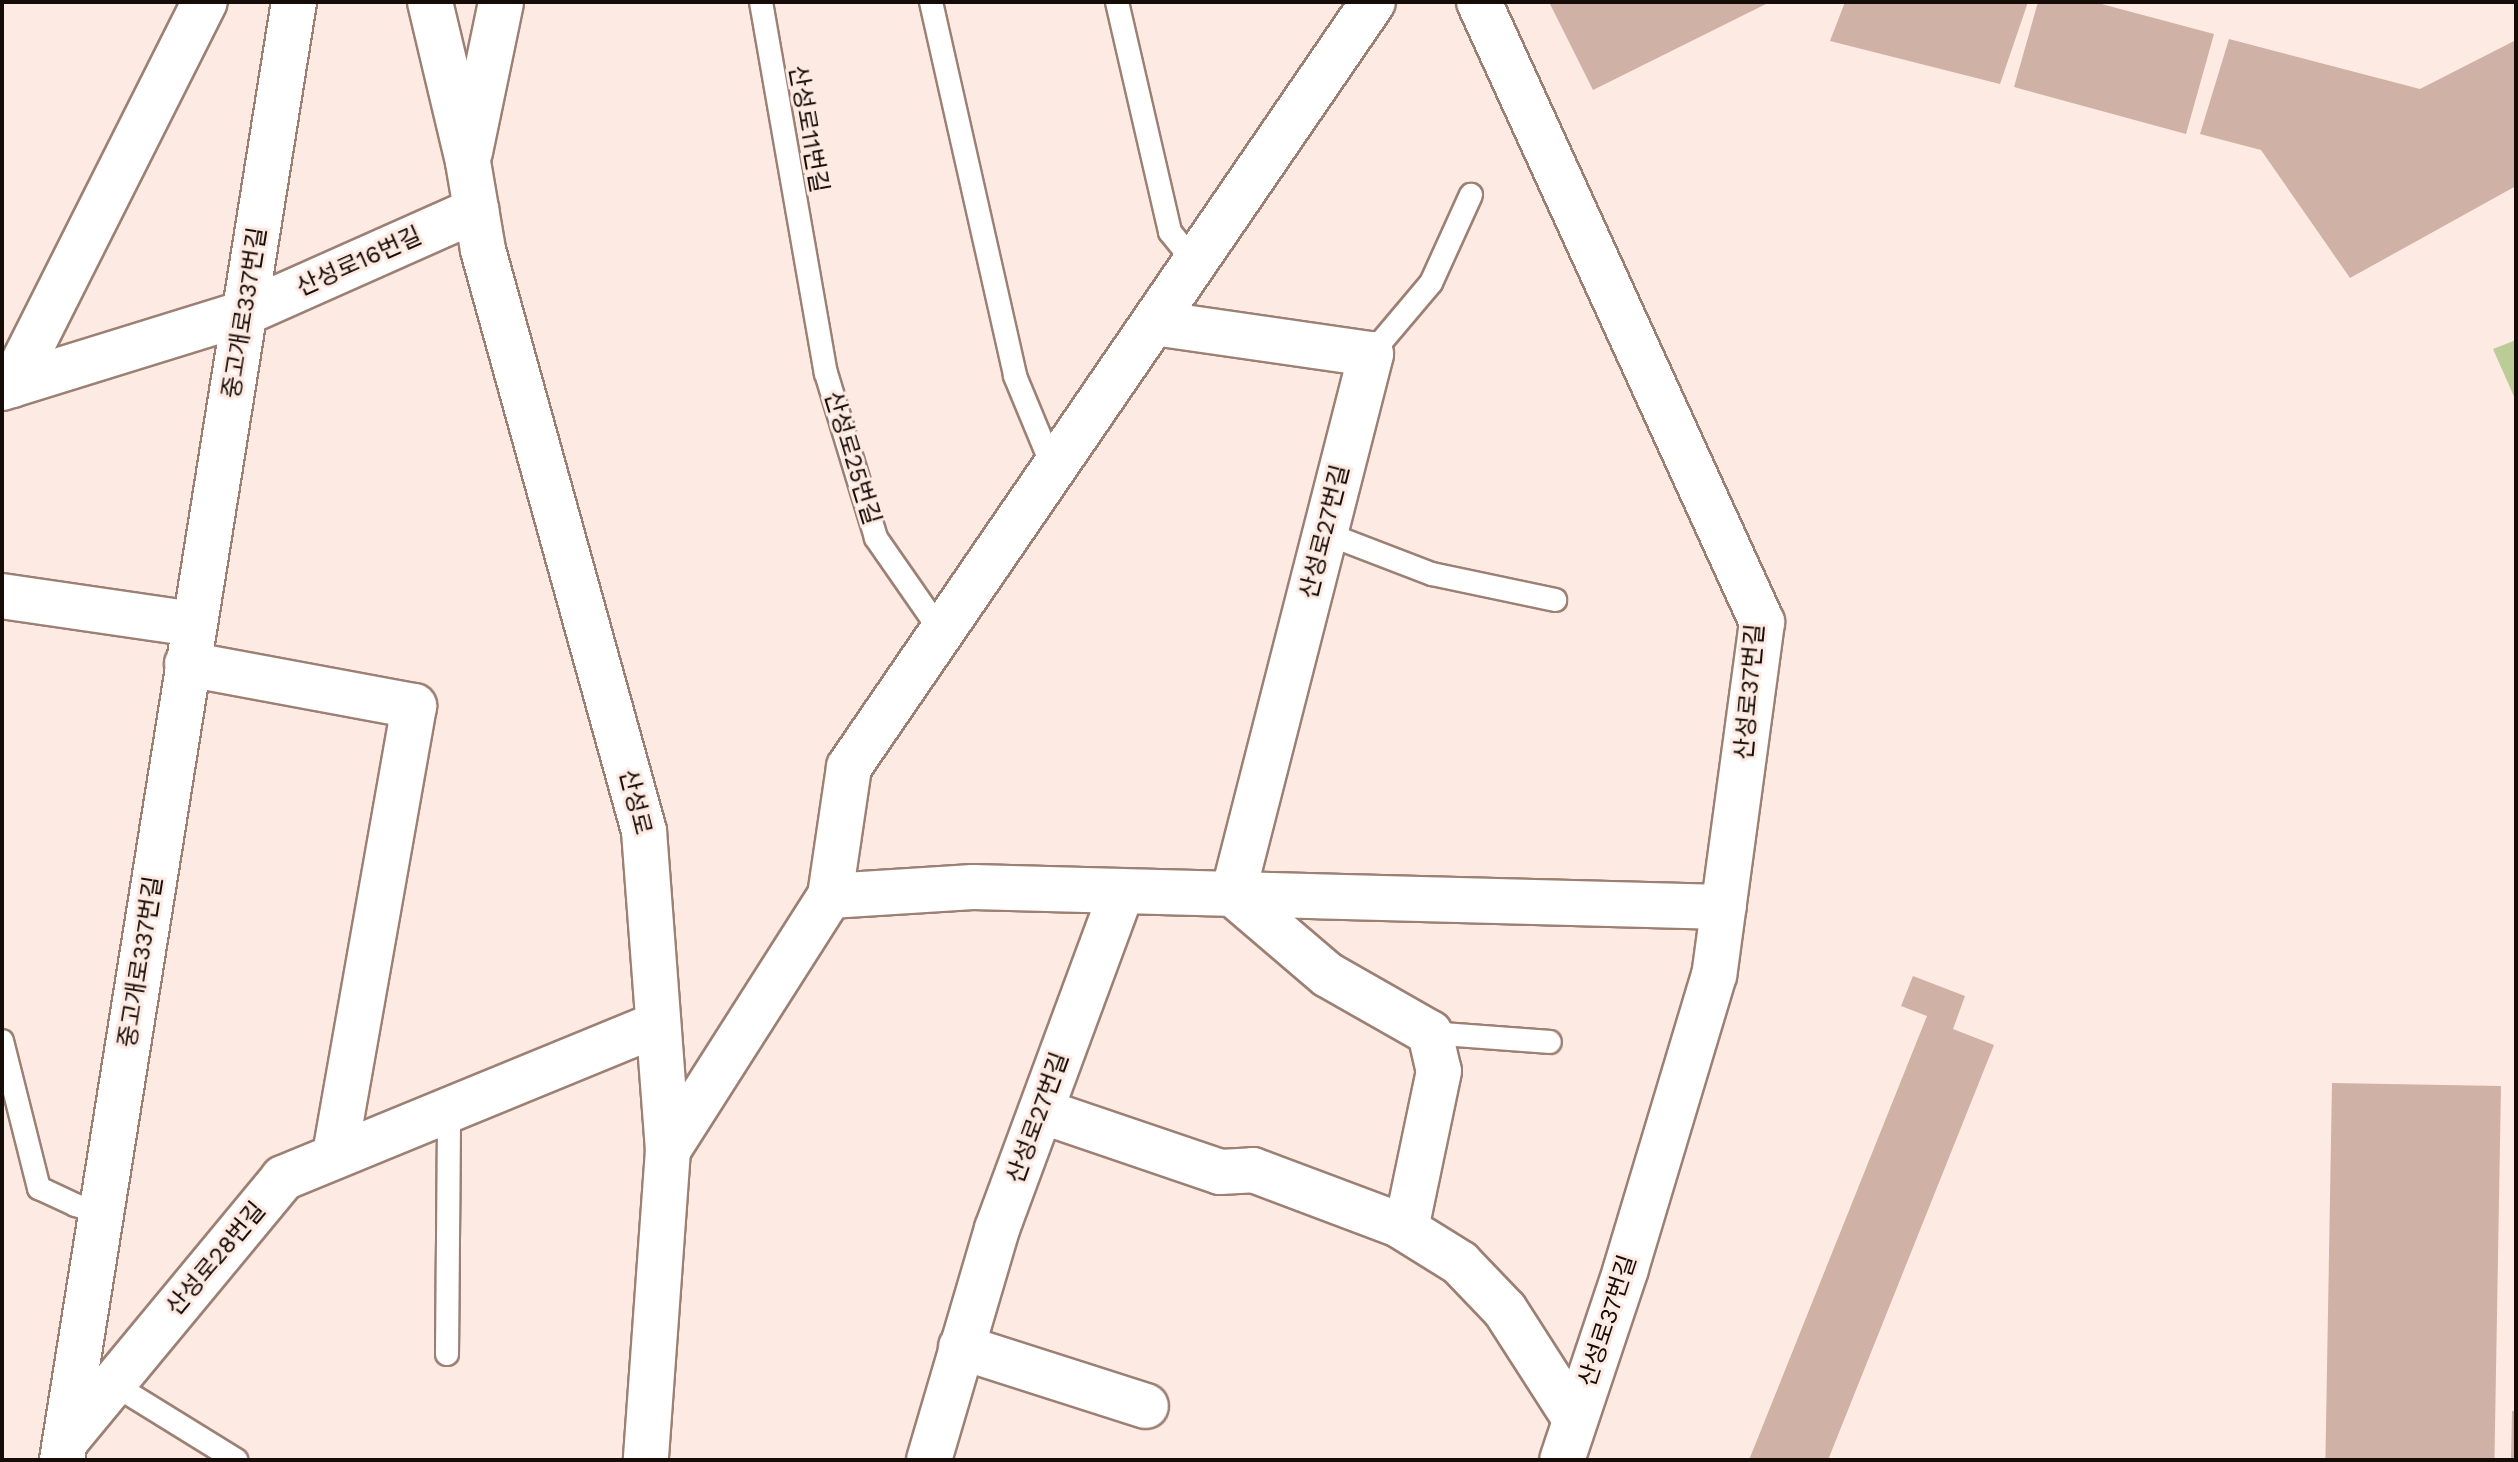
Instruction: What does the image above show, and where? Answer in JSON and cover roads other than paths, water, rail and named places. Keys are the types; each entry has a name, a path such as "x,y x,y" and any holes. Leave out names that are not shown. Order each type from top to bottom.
{"street":[{"name":"산성로16번길","path":"7,386 205,2"},
{"name":"중고개로337번길","path":"64,1451 294,2"},
{"name":"산성로","path":"430,2 468,162 483,250 644,831 668,1150 646,1460"},
{"path":"468,162 501,2"},
{"path":"668,1150 830,896 849,767 1373,2"},
{"name":"산성로37번길","path":"1479,2 1762,622 1714,975 1626,1269 1562,1460"},
{"name":"산성로16번길","path":"7,386 247,312 476,210"},
{"path":"1155,323 1371,354"},
{"name":"산성로27번길","path":"1233,894 1371,354"},
{"path":"2,596 414,706 335,1156"},
{"path":"830,896 973,887 1724,907"},
{"name":"산성로27번길","path":"961,1347 997,1229 1122,891"},
{"path":"1233,894 1328,975 1430,1033 1439,1071 1406,1229"},
{"name":"산성로28번길","path":"64,1451 113,1384 283,1178 658,1024"},
{"name":"산성로37번길","path":"1041,1111 1220,1172 1253,1170 1406,1229 1460,1263 1505,1310 1575,1419"},
{"path":"929,1460 961,1347 1146,1406"}],"lane":[{"name":"산성로11번길","path":"761,2 806,265"},
{"path":"931,2 1015,376 1054,470"},
{"path":"1117,2 1170,232 1196,264"},
{"name":"산성로27번길","path":"1371,354 1431,283 1471,195"},
{"name":"산성로25번길","path":"806,265 826,373 876,538 942,633"},
{"path":"1325,533 1432,574 1555,600"},
{"path":"1430,1033 1550,1042"},
{"path":"2,1041 39,1188 75,1205 103,1213"},
{"path":"447,1354 449,1109"},
{"path":"113,1384 236,1460"}]}
